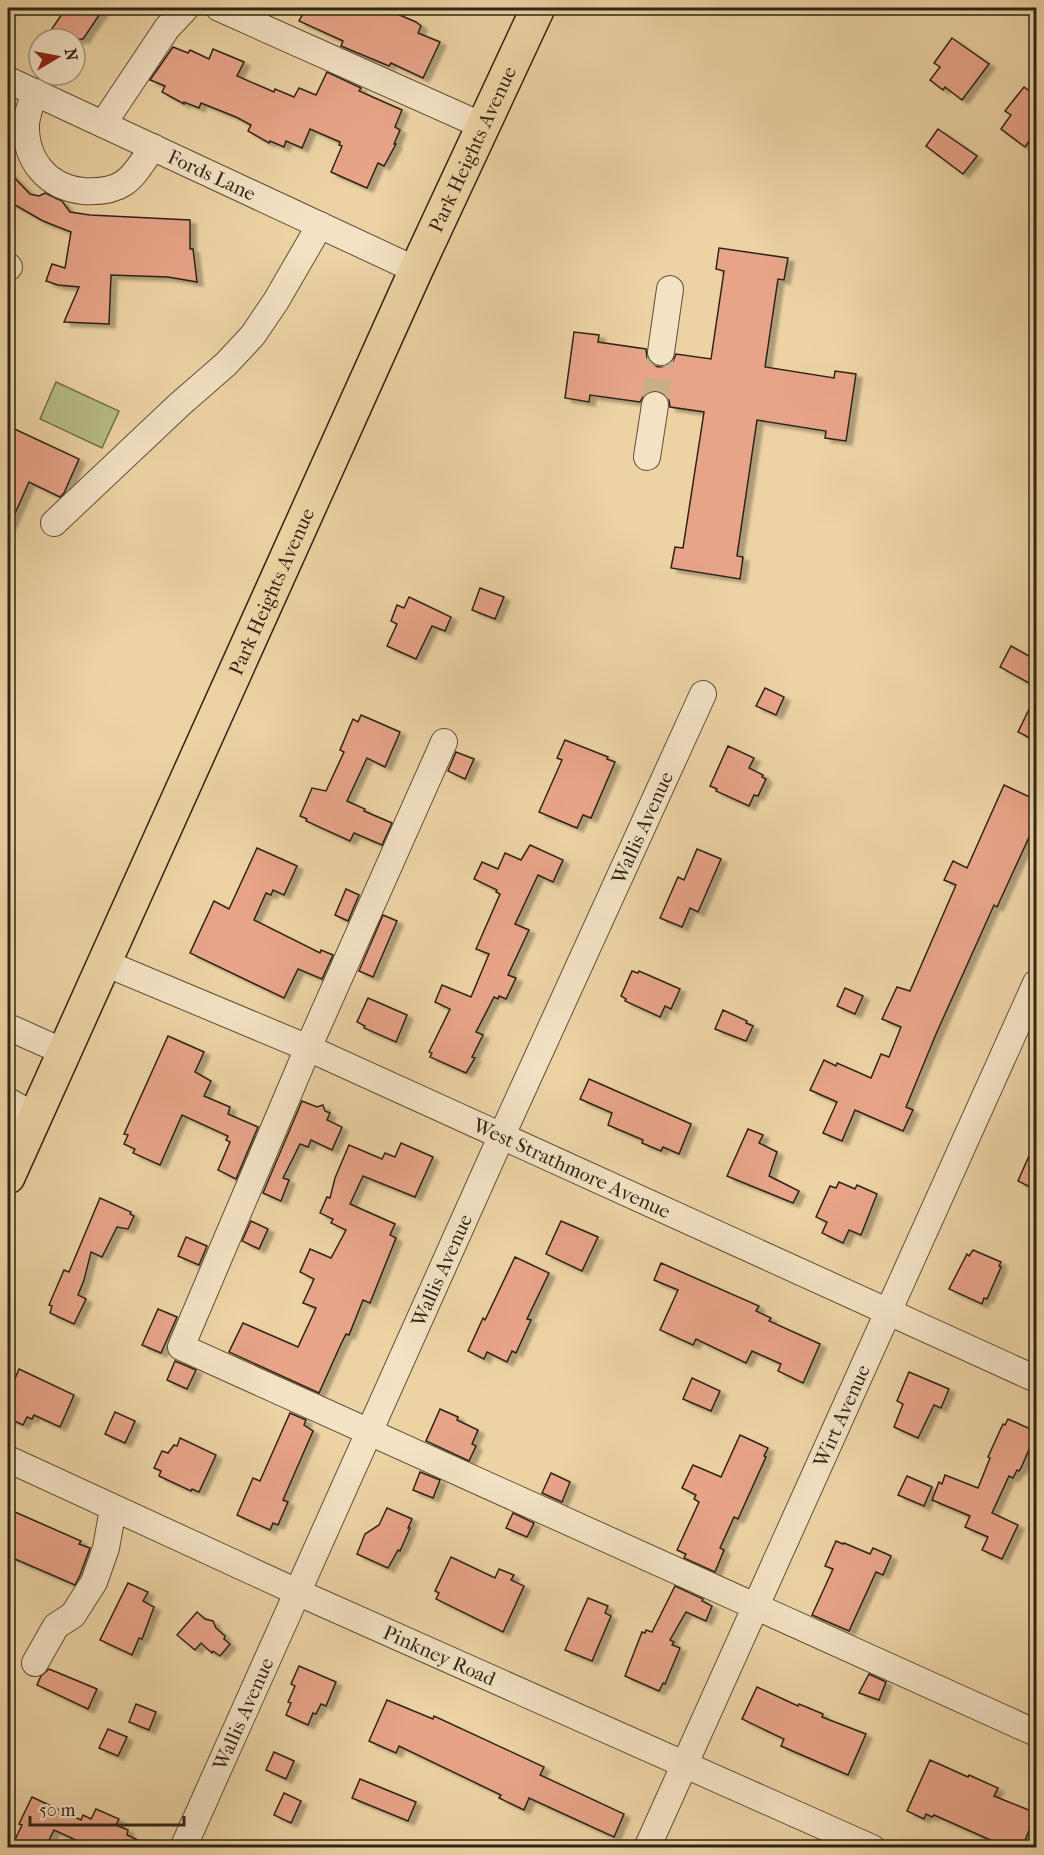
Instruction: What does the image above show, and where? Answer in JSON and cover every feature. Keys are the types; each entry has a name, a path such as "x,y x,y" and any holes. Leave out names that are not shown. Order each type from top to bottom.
{"main road":[{"name":"Park Heights Avenue","path":"8,1177 21,1108 64,1052 417,270 538,8"}],"street":[{"path":"103,124 167,28 186,8"},
{"path":"219,8 483,126"},
{"name":"Fords Lane","path":"8,80 417,270"},
{"path":"35,92 26,122 30,152 37,166 49,178 63,186 94,192 116,187 134,174 153,147"},
{"path":"54,523 226,364 253,335 276,301 320,225"},
{"path":"661,352 670,290"},
{"path":"646,457 655,405"},
{"name":"Wallis Avenue","path":"183,1848 368,1432 703,694"},
{"path":"444,741 308,1048 181,1347 1036,1733"},
{"name":"West Strathmore Avenue","path":"105,963 308,1048 1036,1379"},
{"name":"Wirt Avenue","path":"647,1848 1036,983"},
{"path":"8,1027 64,1052"},
{"name":"Pinkney Road","path":"8,1460 297,1592 872,1848"},
{"path":"35,1663 56,1626 73,1615 94,1582 106,1548 113,1509"}],"green space":[{"path":"56,382 119,411 102,448 40,419"}],"building":[{"path":"66,8 104,8 87,33 87,27 53,27"},
{"path":"306,8 383,8 416,22 421,26 418,33 440,42 423,78 391,63 389,66 341,46 343,41 299,21"},
{"path":"952,38 989,64 962,100 945,87 943,90 930,80 940,67 934,63"},
{"path":"173,47 188,53 190,50 209,59 213,49 244,62 237,76 274,92 275,89 294,97 299,88 316,95 327,72 361,88 359,91 402,110 395,127 400,130 394,144 396,144 384,166 378,163 367,188 331,172 342,146 339,145 340,142 310,129 302,148 286,141 284,147 270,141 269,143 248,131 251,125 236,117 201,103 199,108 184,102 184,104 162,92 165,86 150,80"},
{"path":"1024,87 1036,96 1036,131 1025,147 1001,129 1011,115 1005,111"},
{"path":"938,129 977,156 963,174 926,146"},
{"path":"8,171 30,194 39,196 45,193 62,201 70,212 190,220 190,249 193,249 197,282 168,277 111,275 109,324 64,322 79,287 46,281 52,264 65,268 71,232 43,221 8,201"},
{"path":"719,248 788,258 784,280 778,279 765,367 834,378 835,371 856,374 846,441 825,438 826,431 757,420 737,556 743,557 740,579 671,568 675,547 683,548 704,412 670,407 665,394 657,390 644,395 640,402 590,395 589,402 565,398 574,332 599,335 598,342 646,349 647,358 658,367 667,366 676,354 711,359 724,271 716,269"},
{"path":"8,426 79,459 60,497 29,482 8,529"},
{"path":"480,588 504,597 495,619 472,610"},
{"path":"409,597 451,617 445,631 432,626 416,659 387,646 397,624 391,621 397,605 404,608"},
{"path":"1011,646 1036,660 1036,687 1000,667"},
{"path":"765,688 784,697 776,715 756,706"},
{"path":"1036,695 1036,741 1018,732"},
{"path":"361,715 400,732 385,767 367,758 347,801 392,823 382,845 354,833 350,841 300,816 312,788 326,791 344,752 340,750 353,719 358,722"},
{"path":"565,740 615,762 591,818 583,815 577,828 539,812 562,760 557,758"},
{"path":"728,746 754,758 749,768 766,779 758,796 754,795 749,806 710,786"},
{"path":"456,752 474,759 465,779 448,771"},
{"path":"1004,785 1036,800 1036,822 997,907 994,905 936,1034 906,1107 913,1110 903,1131 855,1110 842,1141 823,1133 837,1102 810,1090 824,1060 836,1066 837,1063 871,1078 881,1054 889,1057 901,1027 882,1019 897,987 910,991 956,885 944,880 953,861 967,868"},
{"path":"530,845 563,860 553,882 538,875 515,924 529,930 508,975 516,978 506,999 499,996 498,999 494,997 476,1032 483,1035 472,1057 475,1058 466,1073 430,1057 432,1053 429,1052 450,1009 435,1002 442,985 471,997 489,954 476,949 500,894 496,892 497,890 474,879 482,862 498,869 505,853 521,860"},
{"path":"257,848 297,866 284,895 273,890 271,895 266,893 254,920 320,953 321,950 333,955 322,979 298,969 284,998 190,953 214,901 229,909"},
{"path":"697,849 721,859 698,912 690,908 682,927 660,918 678,877 684,880"},
{"path":"346,889 359,895 348,921 335,915"},
{"path":"383,915 397,921 373,977 359,971"},
{"path":"632,971 638,973 639,971 680,989 671,1009 665,1006 660,1017 625,1001 626,999 621,996"},
{"path":"845,988 863,996 855,1014 837,1006"},
{"path":"368,998 407,1015 396,1042 364,1028 365,1026 357,1022"},
{"path":"723,1010 753,1026 746,1041 715,1029"},
{"path":"168,1036 204,1052 195,1072 211,1081 204,1096 230,1107 228,1114 258,1127 236,1179 218,1170 230,1142 226,1140 228,1136 182,1115 160,1165 133,1153 135,1149 124,1144 128,1135 124,1134"},
{"path":"589,1079 691,1124 679,1154 663,1147 661,1151 642,1143 643,1140 608,1125 612,1113 580,1099"},
{"path":"302,1101 317,1107 323,1105 325,1111 330,1113 327,1120 342,1127 332,1150 311,1140 308,1147 300,1144 283,1178 289,1180 281,1201 263,1193"},
{"path":"748,1129 763,1135 759,1143 777,1152 769,1176 799,1191 793,1203 727,1176"},
{"path":"1036,1140 1036,1190 1018,1181"},
{"path":"401,1143 433,1157 415,1197 363,1176 350,1204 395,1224 390,1235 396,1238 370,1303 363,1300 349,1335 346,1334 319,1393 229,1352 243,1323 298,1347 316,1308 303,1303 314,1279 300,1272 310,1249 331,1258 346,1230 331,1223 333,1219 320,1213 327,1197 330,1198 335,1178 349,1145 382,1159 385,1153 395,1157"},
{"path":"839,1182 855,1189 857,1185 877,1194 861,1235 849,1230 843,1243 822,1233 827,1222 816,1217 830,1186 836,1188"},
{"path":"100,1198 131,1212 130,1214 134,1216 128,1229 117,1227 102,1257 91,1252 78,1295 86,1299 74,1324 50,1313 52,1306 49,1305 64,1270 69,1272"},
{"path":"251,1221 268,1229 259,1249 242,1241"},
{"path":"561,1221 598,1237 582,1271 546,1254"},
{"path":"186,1237 207,1246 199,1265 178,1256"},
{"path":"973,1250 1001,1262 987,1299 984,1298 982,1304 949,1289 967,1254 969,1256"},
{"path":"515,1257 549,1273 527,1319 531,1320 516,1353 512,1351 507,1362 487,1352 484,1359 468,1351"},
{"path":"661,1263 759,1306 756,1311 771,1318 769,1321 820,1344 803,1383 778,1371 781,1364 752,1351 746,1363 696,1339 693,1345 660,1330 678,1290 654,1280"},
{"path":"158,1309 177,1317 161,1353 142,1345"},
{"path":"175,1361 196,1370 187,1389 167,1380"},
{"path":"19,1369 74,1395 60,1427 34,1415 32,1419 27,1417 23,1425 8,1418 8,1379 14,1381"},
{"path":"909,1372 949,1389 941,1408 934,1405 918,1438 894,1427 903,1404 897,1401"},
{"path":"692,1378 720,1391 711,1411 683,1399"},
{"path":"440,1409 478,1430 472,1444 476,1446 469,1461 426,1441"},
{"path":"115,1412 135,1421 125,1443 105,1434"},
{"path":"290,1413 306,1420 304,1425 313,1431 283,1500 288,1502 278,1525 273,1523 270,1530 237,1515 253,1478 260,1481"},
{"path":"1008,1419 1035,1431 1021,1468 1017,1470 1013,1478 1009,1476 992,1513 1018,1525 1002,1559 982,1550 988,1537 965,1527 970,1516 932,1500 939,1482 942,1484 945,1475 978,1488 990,1458 988,1457 1003,1424 1005,1425"},
{"path":"740,1435 768,1448 738,1519 734,1517 720,1548 724,1550 715,1572 684,1558 686,1554 677,1550 699,1502 694,1499 696,1495 682,1488 693,1465 721,1477"},
{"path":"180,1438 216,1455 199,1492 192,1489 191,1491 159,1476 161,1471 154,1468 162,1451 168,1453 174,1445 177,1446"},
{"path":"420,1472 440,1480 433,1498 413,1490"},
{"path":"551,1473 570,1482 562,1502 542,1493"},
{"path":"907,1476 932,1487 924,1506 898,1495"},
{"path":"387,1508 412,1519 400,1551 398,1550 388,1568 357,1554 365,1534 379,1525"},
{"path":"8,1509 81,1541 79,1544 90,1548 75,1585 8,1556"},
{"path":"513,1513 534,1523 527,1537 506,1528"},
{"path":"836,1541 870,1554 873,1548 891,1556 883,1575 876,1572 849,1631 812,1615 833,1569 825,1566"},
{"path":"451,1557 495,1578 499,1569 514,1575 511,1580 524,1586 503,1632 436,1599 439,1593 435,1591"},
{"path":"128,1583 148,1592 143,1601 154,1607 142,1639 139,1638 132,1655 100,1640"},
{"path":"675,1586 703,1599 702,1601 712,1606 706,1621 686,1612 670,1640 674,1642 672,1645 680,1648 665,1684 663,1683 659,1691 625,1676 642,1632 645,1633 646,1630 652,1632"},
{"path":"588,1598 608,1606 605,1613 611,1616 592,1661 565,1650"},
{"path":"197,1612 205,1619 213,1621 216,1628 225,1636 224,1639 230,1644 220,1656 213,1651 212,1653 201,1643 195,1650 177,1635"},
{"path":"299,1666 336,1682 326,1706 321,1704 316,1714 313,1713 308,1725 286,1715 291,1703 288,1702 295,1686 291,1684"},
{"path":"49,1669 97,1689 88,1709 37,1685 41,1676"},
{"path":"869,1674 886,1682 879,1700 859,1693"},
{"path":"757,1687 798,1706 799,1704 823,1714 822,1717 866,1734 848,1775 781,1746 784,1739 742,1719"},
{"path":"387,1700 433,1719 434,1716 544,1767 540,1775 624,1814 614,1837 529,1798 524,1810 499,1798 501,1795 399,1746 396,1753 369,1741"},
{"path":"136,1704 156,1712 149,1730 129,1722"},
{"path":"108,1729 127,1737 118,1756 99,1748"},
{"path":"274,1752 294,1761 286,1779 266,1770"},
{"path":"930,1760 998,1788 994,1796 1036,1813 1022,1848 995,1848 997,1843 934,1815 932,1817 926,1814 924,1819 907,1811"},
{"path":"360,1779 416,1802 408,1821 352,1798"},
{"path":"284,1793 301,1801 291,1823 274,1815"},
{"path":"32,1797 81,1820 83,1815 91,1819 96,1809 119,1819 116,1825 128,1830 127,1835 155,1848 93,1848 54,1830 45,1848 11,1848"}],"tunnel":[{"path":"655,405 661,352"}]}
